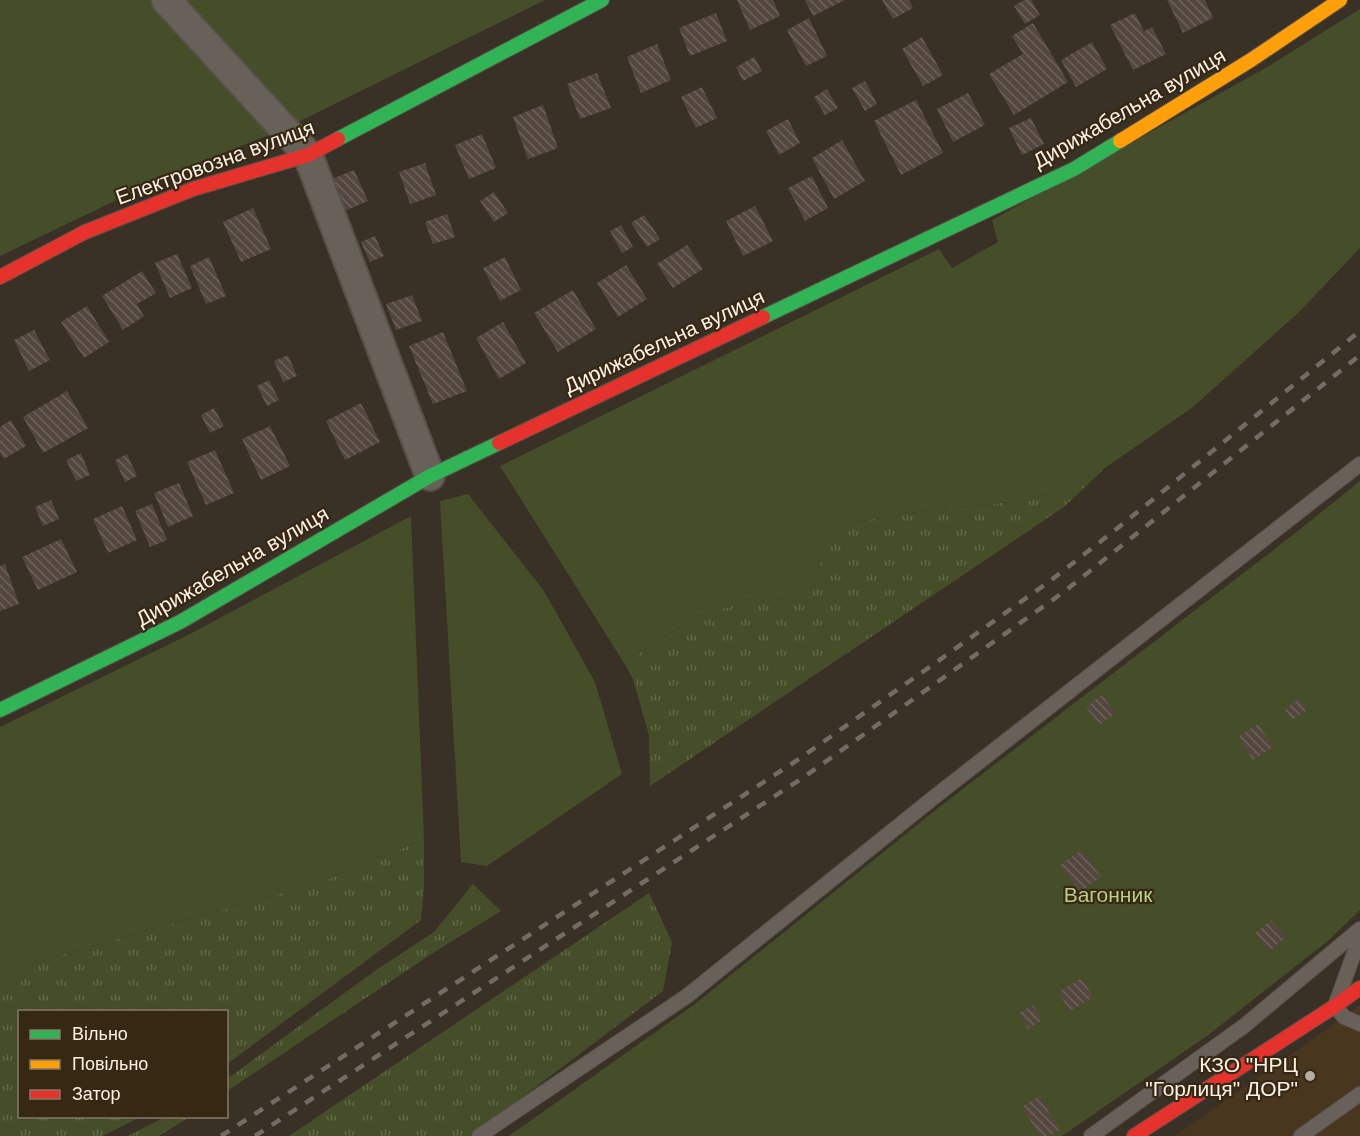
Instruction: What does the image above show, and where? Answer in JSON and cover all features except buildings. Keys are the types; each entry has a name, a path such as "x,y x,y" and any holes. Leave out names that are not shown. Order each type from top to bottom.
{"street":[{"path":"166,0 308,155 430,476"},
{"name":"Електровозна вулиця","path":"0,277 85,232 182,194 308,155 602,0"},
{"name":"Дирижабельна вулиця","path":"0,710 180,622 430,476 1074,169 1251,60 1340,0"},
{"path":"1134,1136 1360,988"}],"lane":[{"path":"479,1136 687,996 942,791 1360,464"},
{"path":"1091,1136 1244,1026 1360,929"},
{"path":"1360,938 1335,1006 1344,1017 1360,1024"},
{"path":"1301,1136 1360,1094"}],"shaded area":[{"name":"КЗО \"НРЦ \"Горлиця\" ДОР\"","path":"1360,1005 1360,1136 1175,1136 1344,1017"}],"green space":[{"path":"0,0 545,0 284,129 175,172 0,256"},
{"path":"1360,9 1360,248 1299,312 1193,407 1105,468 1031,500 930,510 847,523 795,602 763,595 692,619 624,663 500,466 939,249 952,268 998,242 992,220 1269,66"},
{"path":"1105,468 1064,507 650,786 649,735 633,679 624,663 692,619 763,595 795,602 847,523 930,510 1031,500"},
{"name":"Вагонник","path":"1360,481 1360,910 1329,940 1207,1036 1062,1136 509,1136 695,1004 938,808"},
{"path":"468,494 544,591 595,682 622,774 487,866 461,862 440,501"},
{"path":"411,516 424,839 318,883 67,953 0,975 0,727 188,635"},
{"path":"424,839 424,889 421,920 228,1063 228,1010 18,1010 18,1118 138,1118 103,1136 0,1136 0,975 67,953 318,883"},
{"path":"473,884 501,911 436,951 228,1090 228,1078 376,970 434,932"},
{"path":"649,893 672,942 663,991 471,1136 289,1136"},
{"path":"163,1118 187,1118 159,1136 128,1136"}],"railway":[{"path":"221,1136 796,761 924,671 1050,581 1360,331"},
{"path":"255,1136 804,777 1065,591 1360,355"}],"traffic: fast":[{"path":"338,139 602,0"},
{"path":"763,317 1074,169 1120,141"},
{"path":"0,710 180,622 430,476 499,443"}],"traffic: slow":[{"path":"1120,141 1251,60 1340,0"}],"traffic: jam":[{"path":"0,277 85,232 193,189 308,155 338,139"},
{"path":"499,443 763,317"},
{"path":"1134,1136 1360,988"}],"place":[{"name":"КЗО \"НРЦ \"Горлиця\" ДОР\"","path":"1310,1076"}]}
